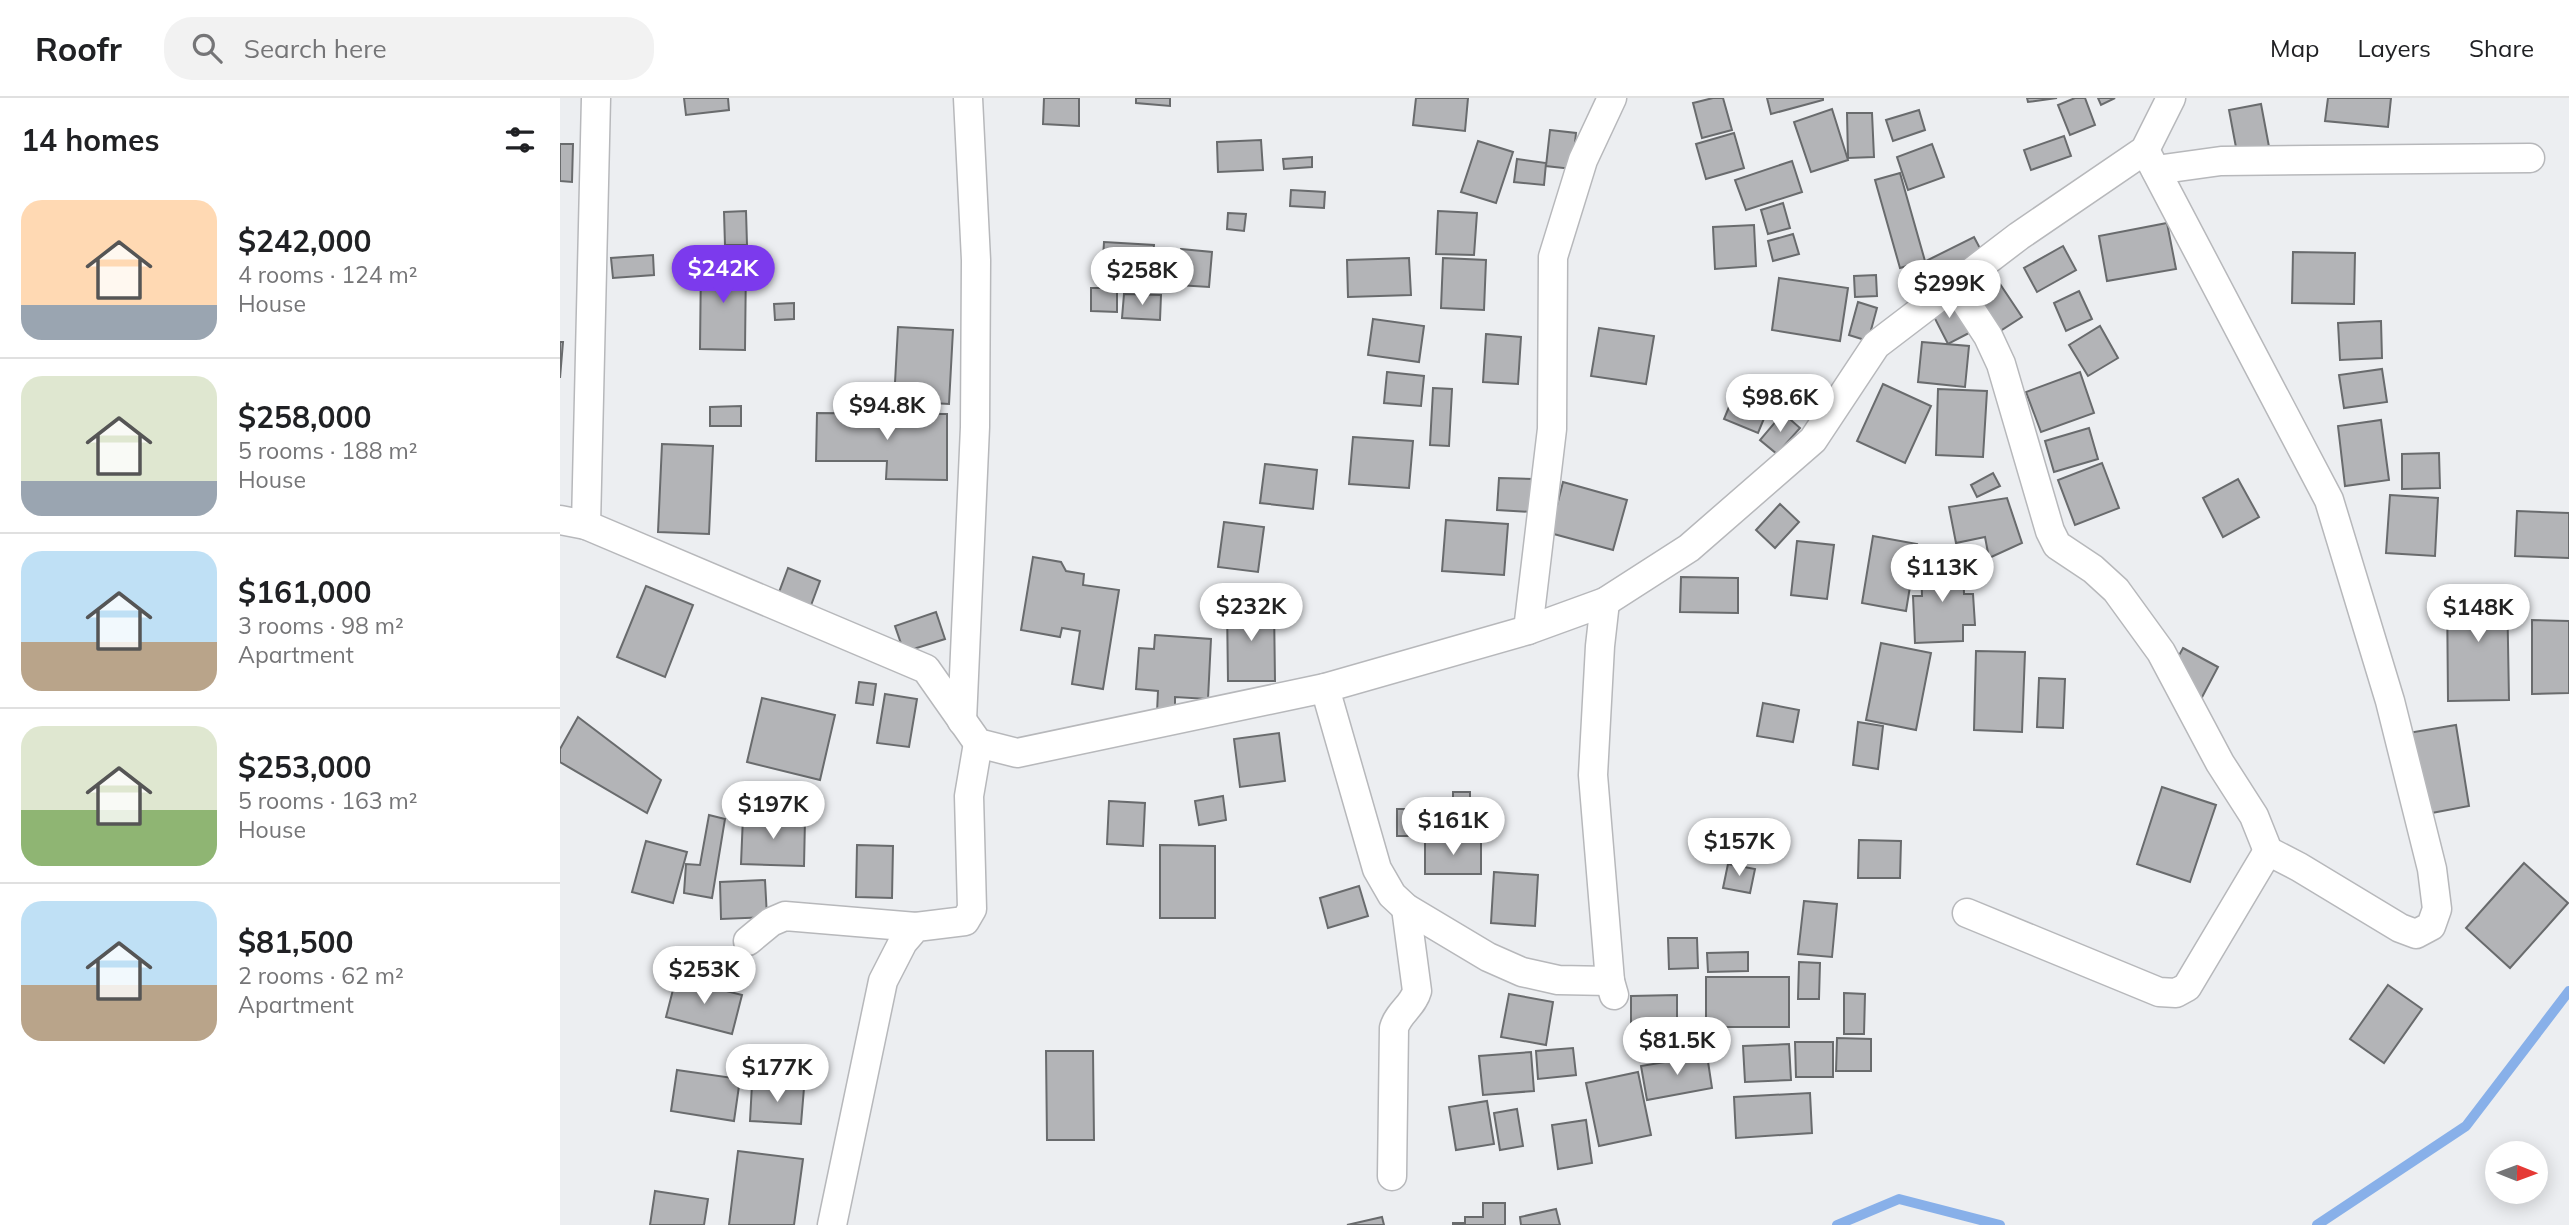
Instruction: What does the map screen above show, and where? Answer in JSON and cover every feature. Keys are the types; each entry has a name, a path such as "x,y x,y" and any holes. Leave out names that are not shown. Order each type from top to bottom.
{"street":[{"path":"596,98 573,523 926,669 970,732 1017,753 1325,688 1528,630 1605,602 1689,548 1813,440 1876,345 1954,284 2151,160 2530,158"},
{"path":"748,941 771,922 785,916 916,927 965,921 972,909 969,796 976,260 968,98"},
{"path":"1528,630 1552,429 1553,257 1583,160 1612,98"},
{"path":"1954,284 1988,336 2001,364 2050,531 2057,545 2093,569 2116,590 2161,652 2220,763 2254,816 2268,851 2400,928 2416,934 2431,926 2437,909 2432,869 2390,701 2329,500 2151,160 2171,98"},
{"path":"1325,688 1377,869 1392,895 1406,908 1488,957 1522,971 1558,980 1612,988 1593,775 1605,602"},
{"path":"1967,913 2159,992 2176,993 2188,987 2268,851"},
{"path":"1392,1175 1394,1028 1417,991 1406,908"},
{"path":"832,1225 883,981 903,942 916,927"}],"building":[{"path":"684,98 728,98 729,110 686,115"},
{"path":"1044,98 1079,98 1079,126 1043,124"},
{"path":"1136,98 1170,98 1170,106 1136,103"},
{"path":"1416,98 1468,98 1465,131 1413,125"},
{"path":"1723,98 1732,130 1702,138 1693,103"},
{"path":"1767,98 1823,98 1823,100 1771,114"},
{"path":"2027,98 2057,98 2028,102"},
{"path":"2075,98 2085,98 2095,125 2070,135 2058,105"},
{"path":"2098,98 2115,98 2101,105"},
{"path":"2328,98 2391,98 2388,127 2325,121"},
{"path":"2261,104 2270,152 2238,158 2229,110"},
{"path":"1832,109 1848,160 1811,172 1794,122"},
{"path":"1919,110 1925,130 1893,141 1886,120"},
{"path":"1847,113 1872,113 1874,157 1848,158"},
{"path":"1550,130 1576,133 1572,169 1546,166"},
{"path":"1734,133 1744,168 1706,179 1696,144"},
{"path":"2064,136 2071,156 2031,170 2024,150"},
{"path":"1261,140 1263,170 1218,172 1217,142"},
{"path":"1478,141 1513,152 1496,203 1461,192"},
{"path":"560,144 573,144 572,182 560,181"},
{"path":"1932,144 1944,177 1908,190 1897,157"},
{"path":"1312,157 1312,167 1284,169 1283,159"},
{"path":"1517,159 1546,163 1544,185 1514,182"},
{"path":"1792,161 1802,192 1746,210 1735,180"},
{"path":"1900,173 1925,261 1900,268 1875,180"},
{"path":"1291,190 1325,192 1324,208 1290,206"},
{"path":"1783,203 1790,228 1768,234 1761,210"},
{"path":"746,211 747,245 725,245 724,212"},
{"path":"1438,211 1477,213 1474,255 1436,254"},
{"path":"1228,213 1246,214 1244,231 1227,229"},
{"path":"2167,223 2176,269 2107,281 2099,236"},
{"path":"1754,225 1756,266 1715,269 1713,227"},
{"path":"1793,234 1799,254 1773,261 1768,241"},
{"path":"1974,237 1984,256 1927,285 1918,265"},
{"path":"1104,242 1154,245 1151,280 1102,276"},
{"path":"2063,246 2076,270 2037,292 2024,268"},
{"path":"1181,249 1212,252 1209,287 1178,285"},
{"path":"2293,252 2355,253 2354,304 2292,303"},
{"path":"653,255 654,275 613,278 611,258"},
{"path":"1409,258 1411,295 1348,297 1347,260"},
{"path":"1443,258 1486,260 1484,310 1441,308"},
{"path":"701,260 746,261 745,350 700,349"},
{"path":"1876,275 1877,296 1855,297 1854,276"},
{"path":"1779,278 1848,288 1840,341 1772,330"},
{"path":"2000,284 2022,317 1997,333 1976,300"},
{"path":"1091,288 1117,288 1117,312 1091,311"},
{"path":"2079,291 2092,319 2066,331 2054,303"},
{"path":"1124,294 1161,295 1160,320 1122,318"},
{"path":"1951,296 1969,333 1948,344 1929,307"},
{"path":"1858,302 1877,308 1868,341 1849,335"},
{"path":"794,303 794,319 775,320 774,304"},
{"path":"1373,319 1424,326 1419,362 1368,355"},
{"path":"2381,321 2382,358 2340,360 2338,323"},
{"path":"2100,326 2118,358 2088,376 2069,345"},
{"path":"898,327 953,330 949,404 894,401"},
{"path":"1599,328 1654,336 1646,384 1591,376"},
{"path":"1486,334 1521,337 1518,384 1483,382"},
{"path":"560,342 563,342 560,378"},
{"path":"1922,342 1969,346 1965,387 1918,382"},
{"path":"2382,369 2387,402 2344,408 2339,375"},
{"path":"1387,372 1424,376 1421,406 1384,403"},
{"path":"2080,372 2094,413 2041,432 2026,392"},
{"path":"1741,378 1775,392 1758,433 1724,419"},
{"path":"1883,384 1931,406 1905,463 1857,441"},
{"path":"1433,388 1452,389 1449,446 1430,445"},
{"path":"1938,389 1987,391 1983,457 1936,455"},
{"path":"741,406 741,426 710,426 710,407"},
{"path":"817,413 947,414 947,480 886,479 887,461 816,461"},
{"path":"1783,413 1800,428 1777,454 1760,440"},
{"path":"2381,420 2389,480 2345,486 2338,426"},
{"path":"2089,428 2098,459 2054,472 2045,441"},
{"path":"1353,437 1413,441 1409,488 1349,484"},
{"path":"662,444 713,446 709,534 658,532"},
{"path":"2439,453 2440,488 2402,489 2402,454"},
{"path":"2102,463 2119,508 2075,525 2058,480"},
{"path":"1265,464 1317,470 1313,509 1260,503"},
{"path":"1993,473 2000,486 1977,497 1971,485"},
{"path":"1499,478 1533,479 1532,512 1497,510"},
{"path":"2238,479 2259,517 2223,537 2203,498"},
{"path":"1563,482 1627,500 1613,550 1550,533"},
{"path":"2390,495 2438,498 2435,556 2386,553"},
{"path":"2007,498 2022,543 1989,558 1985,537 1956,543 1949,507"},
{"path":"1780,504 1799,522 1775,548 1756,530"},
{"path":"2517,511 2569,513 2569,558 2515,556"},
{"path":"1446,520 1508,524 1504,575 1442,571"},
{"path":"1224,522 1264,527 1258,572 1218,567"},
{"path":"1873,536 1917,544 1906,611 1862,603"},
{"path":"1797,541 1834,545 1827,599 1791,595"},
{"path":"1033,557 1061,562 1066,571 1084,574 1083,585 1119,590 1103,689 1072,684 1080,631 1062,628 1060,637 1021,630"},
{"path":"1963,560 1964,594 1973,594 1975,625 1963,625 1963,641 1915,643 1913,596 1922,596 1921,562"},
{"path":"788,568 820,581 810,608 778,595"},
{"path":"1681,577 1738,578 1738,613 1680,612"},
{"path":"646,586 693,605 665,677 617,657"},
{"path":"2507,587 2509,700 2448,701 2447,588"},
{"path":"1227,606 1274,606 1275,681 1228,681"},
{"path":"936,612 945,639 904,652 895,626"},
{"path":"2532,620 2569,621 2569,693 2532,694"},
{"path":"1155,635 1211,639 1208,699 1175,697 1175,714 1157,712 1158,691 1136,689 1139,648 1154,649"},
{"path":"1881,643 1931,653 1916,730 1866,720"},
{"path":"2183,648 2218,667 2201,699 2166,679"},
{"path":"1976,651 2025,652 2022,732 1974,730"},
{"path":"2039,678 2065,679 2063,728 2037,727"},
{"path":"859,682 876,684 873,705 856,703"},
{"path":"885,694 917,699 909,747 877,743"},
{"path":"762,698 835,715 820,780 747,762"},
{"path":"1763,703 1799,710 1793,742 1757,736"},
{"path":"578,717 661,780 647,813 560,762 560,749"},
{"path":"1858,722 1883,726 1878,769 1853,765"},
{"path":"2456,725 2469,806 2421,815 2408,733"},
{"path":"1279,733 1285,781 1240,787 1234,739"},
{"path":"2162,787 2216,805 2190,882 2137,864"},
{"path":"1453,792 1470,792 1470,836 1397,836 1397,809 1443,809 1443,799 1453,799"},
{"path":"1223,796 1226,820 1199,825 1195,801"},
{"path":"1109,801 1145,803 1143,846 1107,844"},
{"path":"709,815 725,819 712,898 684,893 686,864 700,865"},
{"path":"743,816 805,819 804,866 741,864"},
{"path":"1425,840 1481,840 1481,874 1425,874"},
{"path":"1859,840 1901,841 1900,878 1858,878"},
{"path":"646,841 687,852 673,903 632,892"},
{"path":"857,845 893,846 892,898 856,897"},
{"path":"1160,845 1215,846 1215,918 1160,918"},
{"path":"2524,863 2568,903 2510,968 2466,928"},
{"path":"1728,864 1755,869 1750,893 1723,888"},
{"path":"1494,872 1538,875 1535,926 1491,923"},
{"path":"765,880 767,917 721,919 720,882"},
{"path":"1359,886 1368,916 1328,928 1320,898"},
{"path":"1804,901 1837,904 1832,957 1798,954"},
{"path":"1668,938 1697,938 1698,968 1669,969"},
{"path":"1748,952 1748,971 1708,972 1707,953"},
{"path":"1799,962 1820,963 1819,999 1798,999"},
{"path":"1706,977 1789,977 1789,1027 1706,1027"},
{"path":"676,978 742,995 732,1034 666,1017"},
{"path":"2388,985 2422,1009 2384,1063 2350,1039"},
{"path":"1844,993 1865,994 1864,1034 1844,1034"},
{"path":"1509,994 1553,1002 1546,1045 1501,1037"},
{"path":"1677,995 1677,1025 1631,1025 1631,996"},
{"path":"1837,1038 1871,1039 1871,1071 1836,1071"},
{"path":"1795,1042 1833,1042 1833,1077 1796,1077"},
{"path":"1789,1044 1791,1080 1745,1082 1743,1046"},
{"path":"1573,1048 1576,1075 1538,1079 1536,1051"},
{"path":"1046,1051 1093,1051 1094,1140 1047,1140"},
{"path":"1531,1052 1534,1091 1483,1095 1479,1056"},
{"path":"1707,1055 1712,1088 1647,1100 1641,1066"},
{"path":"677,1070 740,1079 734,1121 671,1111"},
{"path":"1638,1072 1651,1135 1599,1146 1586,1083"},
{"path":"752,1084 804,1088 801,1124 750,1121"},
{"path":"1810,1093 1812,1133 1736,1138 1734,1097"},
{"path":"1487,1101 1494,1144 1456,1150 1449,1107"},
{"path":"1517,1109 1523,1146 1500,1150 1494,1113"},
{"path":"1586,1120 1592,1163 1558,1169 1552,1125"},
{"path":"738,1151 803,1159 794,1225 729,1225"},
{"path":"655,1191 708,1199 704,1225 650,1225"},
{"path":"1483,1203 1505,1203 1505,1225 1453,1225 1465,1223 1465,1217 1483,1217"},
{"path":"1556,1209 1560,1225 1521,1225 1520,1217"},
{"path":"1382,1217 1384,1225 1347,1225"}],"waterway":[{"path":"2317,1225 2466,1126 2569,991"},
{"path":"1837,1225 1899,1199 2000,1225"}]}
